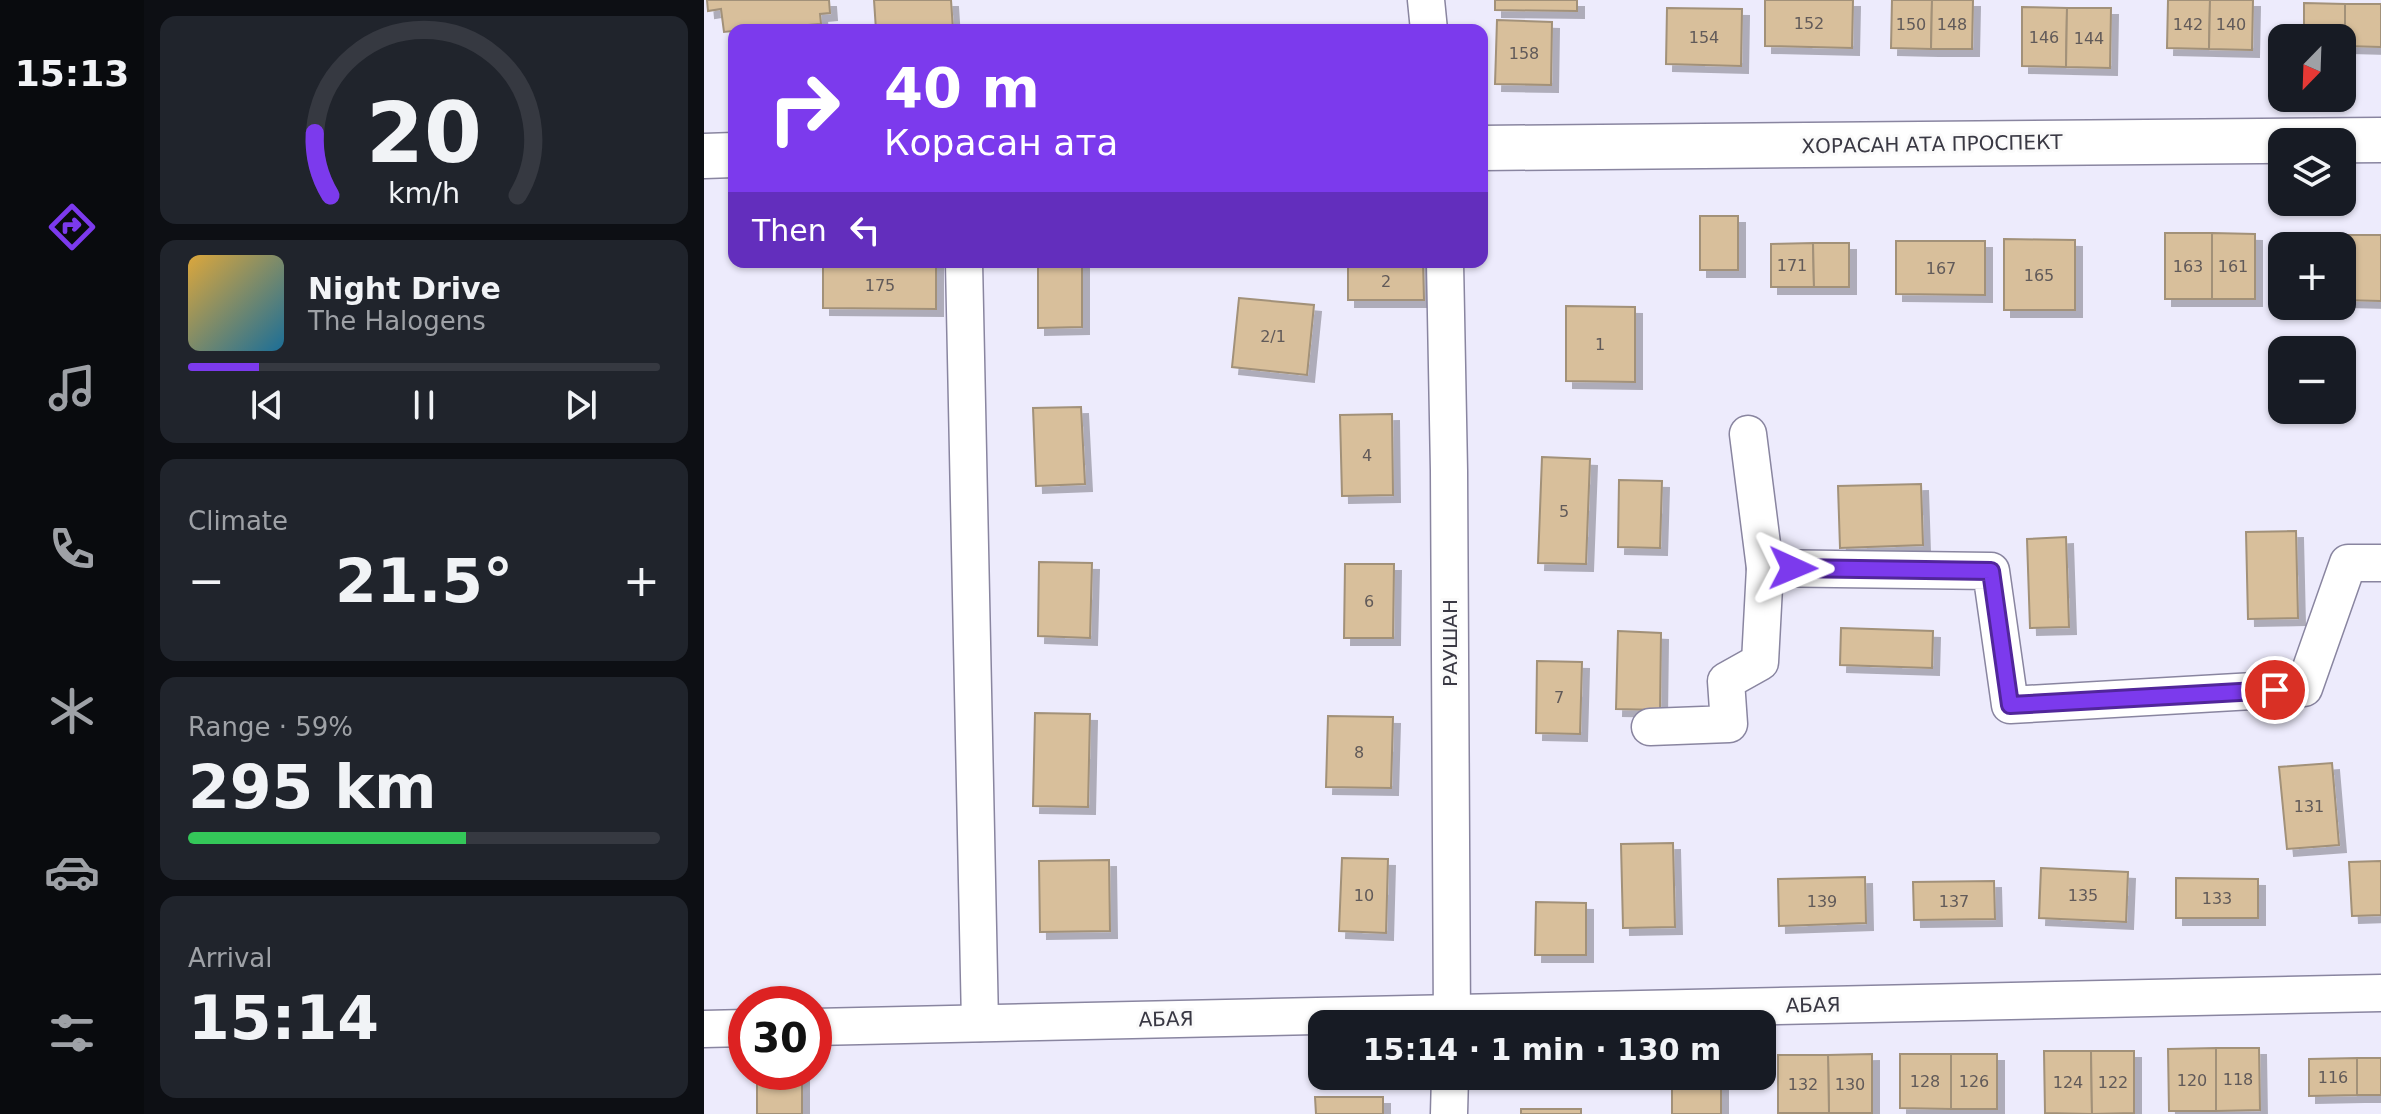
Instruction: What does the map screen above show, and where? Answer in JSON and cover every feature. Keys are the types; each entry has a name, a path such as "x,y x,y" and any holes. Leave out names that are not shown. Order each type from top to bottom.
{"main road":[{"name":"ХОРАСАН АТА ПРОСПЕКТ","path":"1488,148 2381,140"},
{"path":"704,156 728,155"}],"street":[{"path":"1426,0 1428,24"},
{"path":"964,268 980,1023"},
{"name":"РАУШАН","path":"1445,268 1452,1010"},
{"path":"1650,727 1729,724 1726,681 1760,662 1765,568 1748,434"},
{"path":"1765,568 1991,571 2010,705 2304,688 2348,563 2381,563"},
{"name":"АБАЯ","path":"1749,1010 2381,993"},
{"name":"АБАЯ","path":"832,1027 1308,1020"},
{"path":"704,1029 728,1028"},
{"path":"1449,1114 1450,1090"}],"building":[{"path":"707,0 829,0 830,13 820,14 821,24 728,24 728,32 724,32 721,9 708,11"},
{"path":"874,0 951,0 953,24 876,24"},
{"path":"1495,0 1577,0 1577,11 1495,10"},
{"path":"1765,0 1853,0 1852,48 1765,46"},
{"path":"1892,0 1932,0 1931,49 1891,48"},
{"path":"1932,0 1973,0 1972,49 1931,49"},
{"path":"2168,0 2210,0 2209,49 2167,48"},
{"path":"2210,0 2253,0 2252,50 2209,49"},
{"path":"2304,3 2345,4 2345,24 2304,24"},
{"path":"2345,4 2381,4 2381,47 2356,46 2356,24 2345,24"},
{"path":"2022,7 2067,8 2066,67 2022,66"},
{"path":"1667,8 1742,9 1741,66 1666,64"},
{"path":"2067,8 2111,8 2110,68 2066,67"},
{"path":"1497,20 1552,22 1551,85 1495,84"},
{"path":"1700,216 1738,216 1738,270 1700,270"},
{"path":"2165,233 2212,233 2212,299 2165,299"},
{"path":"2212,233 2255,234 2255,299 2212,299"},
{"path":"2356,235 2381,235 2381,301 2356,300"},
{"path":"2004,239 2075,240 2075,310 2004,310"},
{"path":"1896,241 1985,241 1985,295 1896,294"},
{"path":"1813,243 1814,287 1771,287 1771,244"},
{"path":"1813,243 1849,243 1849,287 1814,287"},
{"path":"823,268 936,268 936,309 823,308"},
{"path":"1038,268 1082,268 1082,327 1038,328"},
{"path":"1348,268 1423,268 1424,300 1348,300"},
{"path":"1239,298 1314,305 1307,375 1232,367"},
{"path":"1566,306 1635,307 1635,382 1566,381"},
{"path":"1081,407 1085,484 1036,486 1033,408"},
{"path":"1392,414 1393,495 1342,496 1340,415"},
{"path":"1542,457 1590,459 1586,564 1538,563"},
{"path":"1619,480 1662,481 1660,548 1618,547"},
{"path":"1921,484 1923,545 1840,548 1838,486"},
{"path":"2296,531 2298,618 2248,619 2246,532"},
{"path":"2066,537 2069,627 2030,628 2027,539"},
{"path":"1039,562 1092,563 1090,638 1038,636"},
{"path":"1345,564 1394,564 1393,638 1344,638"},
{"path":"1841,628 1933,631 1932,668 1840,665"},
{"path":"1618,631 1661,633 1660,710 1616,709"},
{"path":"1537,661 1582,662 1580,734 1536,733"},
{"path":"1035,713 1090,714 1088,807 1033,806"},
{"path":"1328,716 1393,717 1391,788 1326,787"},
{"path":"2332,763 2339,845 2287,849 2279,767"},
{"path":"1673,843 1675,927 1623,928 1621,844"},
{"path":"1342,858 1388,859 1386,933 1339,931"},
{"path":"1109,860 1110,931 1040,932 1039,861"},
{"path":"2381,861 2381,915 2352,916 2349,862"},
{"path":"2041,868 2128,872 2126,922 2039,918"},
{"path":"1865,877 1866,923 1779,926 1778,879"},
{"path":"2176,878 2258,879 2258,918 2176,918"},
{"path":"1994,881 1995,919 1914,920 1913,882"},
{"path":"1536,902 1586,903 1586,955 1535,955"},
{"path":"2216,1048 2259,1048 2260,1110 2216,1111"},
{"path":"2216,1048 2216,1111 2169,1111 2168,1049"},
{"path":"2044,1051 2091,1051 2092,1114 2045,1113"},
{"path":"2091,1051 2134,1051 2134,1113 2092,1114"},
{"path":"1872,1054 1872,1113 1829,1113 1828,1055"},
{"path":"1900,1054 1951,1054 1951,1109 1900,1108"},
{"path":"1951,1054 1997,1054 1997,1109 1951,1109"},
{"path":"1778,1055 1828,1055 1829,1113 1778,1113"},
{"path":"2357,1058 2381,1058 2381,1095 2357,1095"},
{"path":"2357,1058 2357,1095 2309,1096 2309,1059"},
{"path":"757,1090 802,1090 802,1114 757,1114"},
{"path":"1672,1090 1721,1090 1721,1114 1672,1114"},
{"path":"1315,1097 1383,1097 1383,1114 1316,1114"},
{"path":"1521,1109 1581,1109 1581,1114 1521,1114"}],"route":[{"path":"1793,568 1991,571 2010,705 2275,690"}]}
